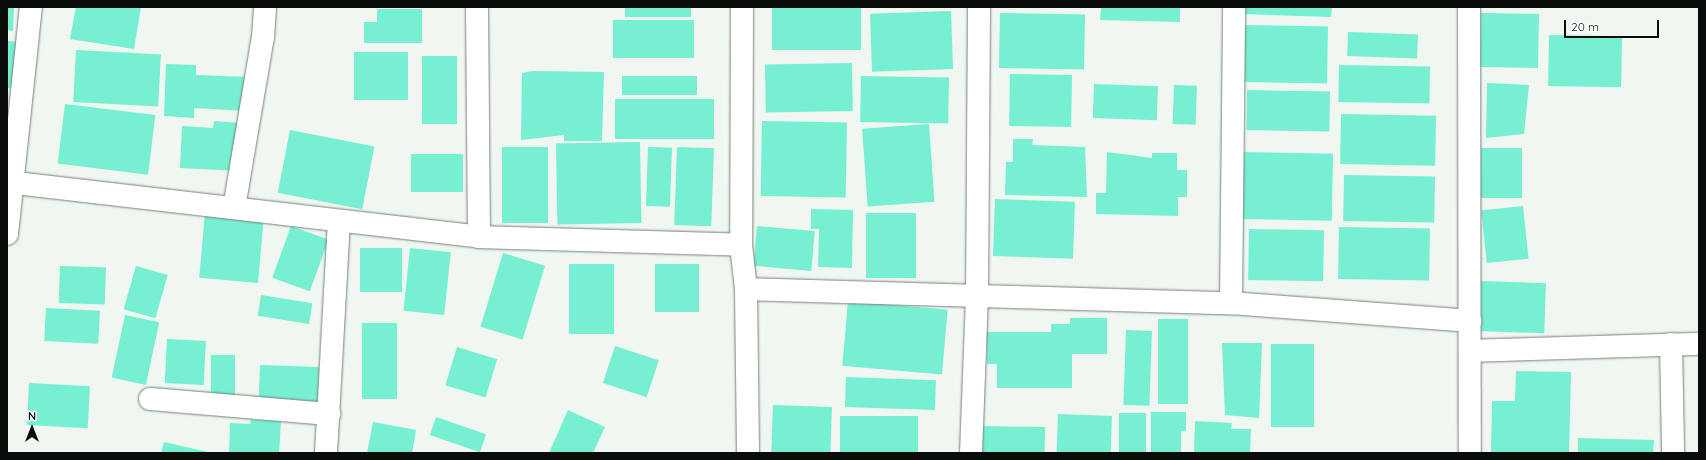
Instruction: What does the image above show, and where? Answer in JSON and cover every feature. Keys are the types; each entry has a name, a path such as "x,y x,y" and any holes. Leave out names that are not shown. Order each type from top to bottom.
{"street":[{"path":"7,234 11,182 31,7"},
{"path":"234,208 264,37 265,7"},
{"path":"478,7 479,237"},
{"path":"742,7 741,245 746,289 748,453"},
{"path":"971,453 977,296 980,7"},
{"path":"1231,303 1234,7"},
{"path":"1469,7 1470,453"},
{"path":"11,182 479,237 741,245"},
{"path":"326,453 339,221"},
{"path":"746,289 1231,303 1470,321"},
{"path":"1671,344 1673,453"},
{"path":"1470,350 1699,344"},
{"path":"150,399 329,414"}],"building":[{"path":"7,7 14,7 13,31 7,30"},
{"path":"76,7 141,7 134,49 70,39"},
{"path":"625,7 691,7 691,17 625,17"},
{"path":"772,7 861,7 861,50 772,50"},
{"path":"1101,7 1180,7 1180,22 1100,20"},
{"path":"1244,7 1332,7 1331,17 1244,14"},
{"path":"377,9 422,9 422,43 364,43 364,22 377,22"},
{"path":"951,11 953,69 872,72 870,14"},
{"path":"1000,13 1085,14 1084,69 999,68"},
{"path":"1481,13 1539,14 1538,68 1480,67"},
{"path":"613,20 694,20 694,58 613,58"},
{"path":"1245,25 1328,26 1327,83 1244,82"},
{"path":"1348,32 1418,34 1417,58 1347,56"},
{"path":"1549,35 1622,36 1621,87 1548,86"},
{"path":"7,41 20,42 18,88 7,88"},
{"path":"76,50 161,54 158,106 73,102"},
{"path":"354,52 408,52 408,100 354,100"},
{"path":"422,56 457,56 457,124 422,124"},
{"path":"852,63 853,111 766,113 765,65"},
{"path":"166,64 196,65 196,75 248,77 247,111 194,108 194,118 164,116"},
{"path":"1339,65 1430,67 1429,104 1338,102"},
{"path":"533,71 604,72 602,141 564,141 564,135 521,140 522,73"},
{"path":"1010,74 1072,75 1071,127 1009,126"},
{"path":"622,76 697,76 697,95 622,95"},
{"path":"861,76 949,78 948,124 860,122"},
{"path":"1487,83 1529,85 1524,134 1486,138"},
{"path":"1094,84 1158,86 1157,120 1093,118"},
{"path":"1174,85 1197,86 1196,125 1173,124"},
{"path":"1247,90 1330,91 1329,131 1246,130"},
{"path":"615,99 714,99 714,139 615,139"},
{"path":"65,104 155,115 148,175 58,164"},
{"path":"1341,114 1436,116 1435,166 1340,164"},
{"path":"214,121 241,123 239,171 180,168 182,126 213,128"},
{"path":"762,121 847,122 846,197 761,196"},
{"path":"929,124 934,202 868,206 862,129"},
{"path":"290,130 374,146 362,209 278,193"},
{"path":"1013,139 1033,139 1032,145 1085,147 1087,197 1005,195 1006,162 1013,162"},
{"path":"640,142 641,223 557,224 556,143"},
{"path":"502,147 548,147 548,223 502,223"},
{"path":"648,147 672,148 670,207 646,206"},
{"path":"677,147 714,148 711,226 674,225"},
{"path":"1481,148 1522,148 1522,198 1481,198"},
{"path":"1107,152 1152,158 1152,153 1177,153 1177,170 1187,170 1187,197 1178,197 1178,216 1096,214 1096,193 1106,193"},
{"path":"1237,152 1333,154 1332,221 1236,219"},
{"path":"411,154 463,154 463,192 411,192"},
{"path":"1344,175 1435,177 1434,223 1343,221"},
{"path":"995,199 1075,202 1073,259 993,256"},
{"path":"1523,206 1529,259 1487,263 1481,210"},
{"path":"811,209 853,210 852,268 818,267 819,229 811,229"},
{"path":"205,212 264,217 258,283 199,278"},
{"path":"866,213 916,213 916,278 866,278"},
{"path":"291,226 329,240 310,291 272,278"},
{"path":"757,226 815,231 811,271 754,266"},
{"path":"1339,227 1430,229 1429,281 1338,279"},
{"path":"1249,229 1324,230 1323,281 1248,280"},
{"path":"360,248 402,248 402,292 360,292"},
{"path":"410,248 451,252 444,315 403,311"},
{"path":"503,253 545,266 523,339 480,327"},
{"path":"569,264 614,264 614,334 569,334"},
{"path":"655,264 699,264 699,312 655,312"},
{"path":"60,266 106,268 105,305 59,303"},
{"path":"136,266 168,275 155,318 124,309"},
{"path":"1480,281 1546,283 1544,333 1478,331"},
{"path":"261,295 312,303 309,324 258,316"},
{"path":"848,301 948,310 942,374 842,366"},
{"path":"46,308 100,311 98,344 44,341"},
{"path":"125,315 159,322 146,385 112,378"},
{"path":"1070,318 1107,318 1107,354 1072,354 1072,388 997,388 997,364 987,364 987,332 1051,332 1051,324 1070,324"},
{"path":"1158,319 1188,319 1188,404 1158,404"},
{"path":"362,323 397,323 397,399 362,399"},
{"path":"1126,330 1152,331 1149,406 1123,405"},
{"path":"167,339 206,341 204,385 165,383"},
{"path":"1222,343 1262,343 1259,418 1225,415"},
{"path":"1271,344 1314,344 1314,427 1271,427"},
{"path":"615,346 659,360 647,397 603,383"},
{"path":"457,347 497,359 485,398 445,385"},
{"path":"211,355 235,355 235,400 211,400"},
{"path":"260,365 319,367 317,410 258,408"},
{"path":"1516,371 1571,372 1569,453 1491,453 1492,401 1515,401"},
{"path":"846,377 936,380 935,410 845,407"},
{"path":"29,383 90,386 88,428 27,425"},
{"path":"773,405 832,407 830,453 771,453"},
{"path":"568,410 605,427 593,453 549,453"},
{"path":"1151,412 1186,412 1186,431 1181,431 1181,453 1151,453"},
{"path":"1119,413 1146,413 1146,453 1119,453"},
{"path":"1058,414 1112,416 1111,453 1057,453"},
{"path":"840,416 918,416 918,453 840,453"},
{"path":"436,417 486,434 480,452 430,435"},
{"path":"251,420 281,421 279,453 229,453 230,423 250,424"},
{"path":"1195,421 1232,423 1231,429 1251,429 1250,453 1194,453"},
{"path":"373,422 416,430 412,453 367,453"},
{"path":"982,426 1045,427 1045,453 982,453"},
{"path":"1578,438 1654,440 1653,453 1578,453"},
{"path":"164,442 208,452 208,453 161,453"}]}
